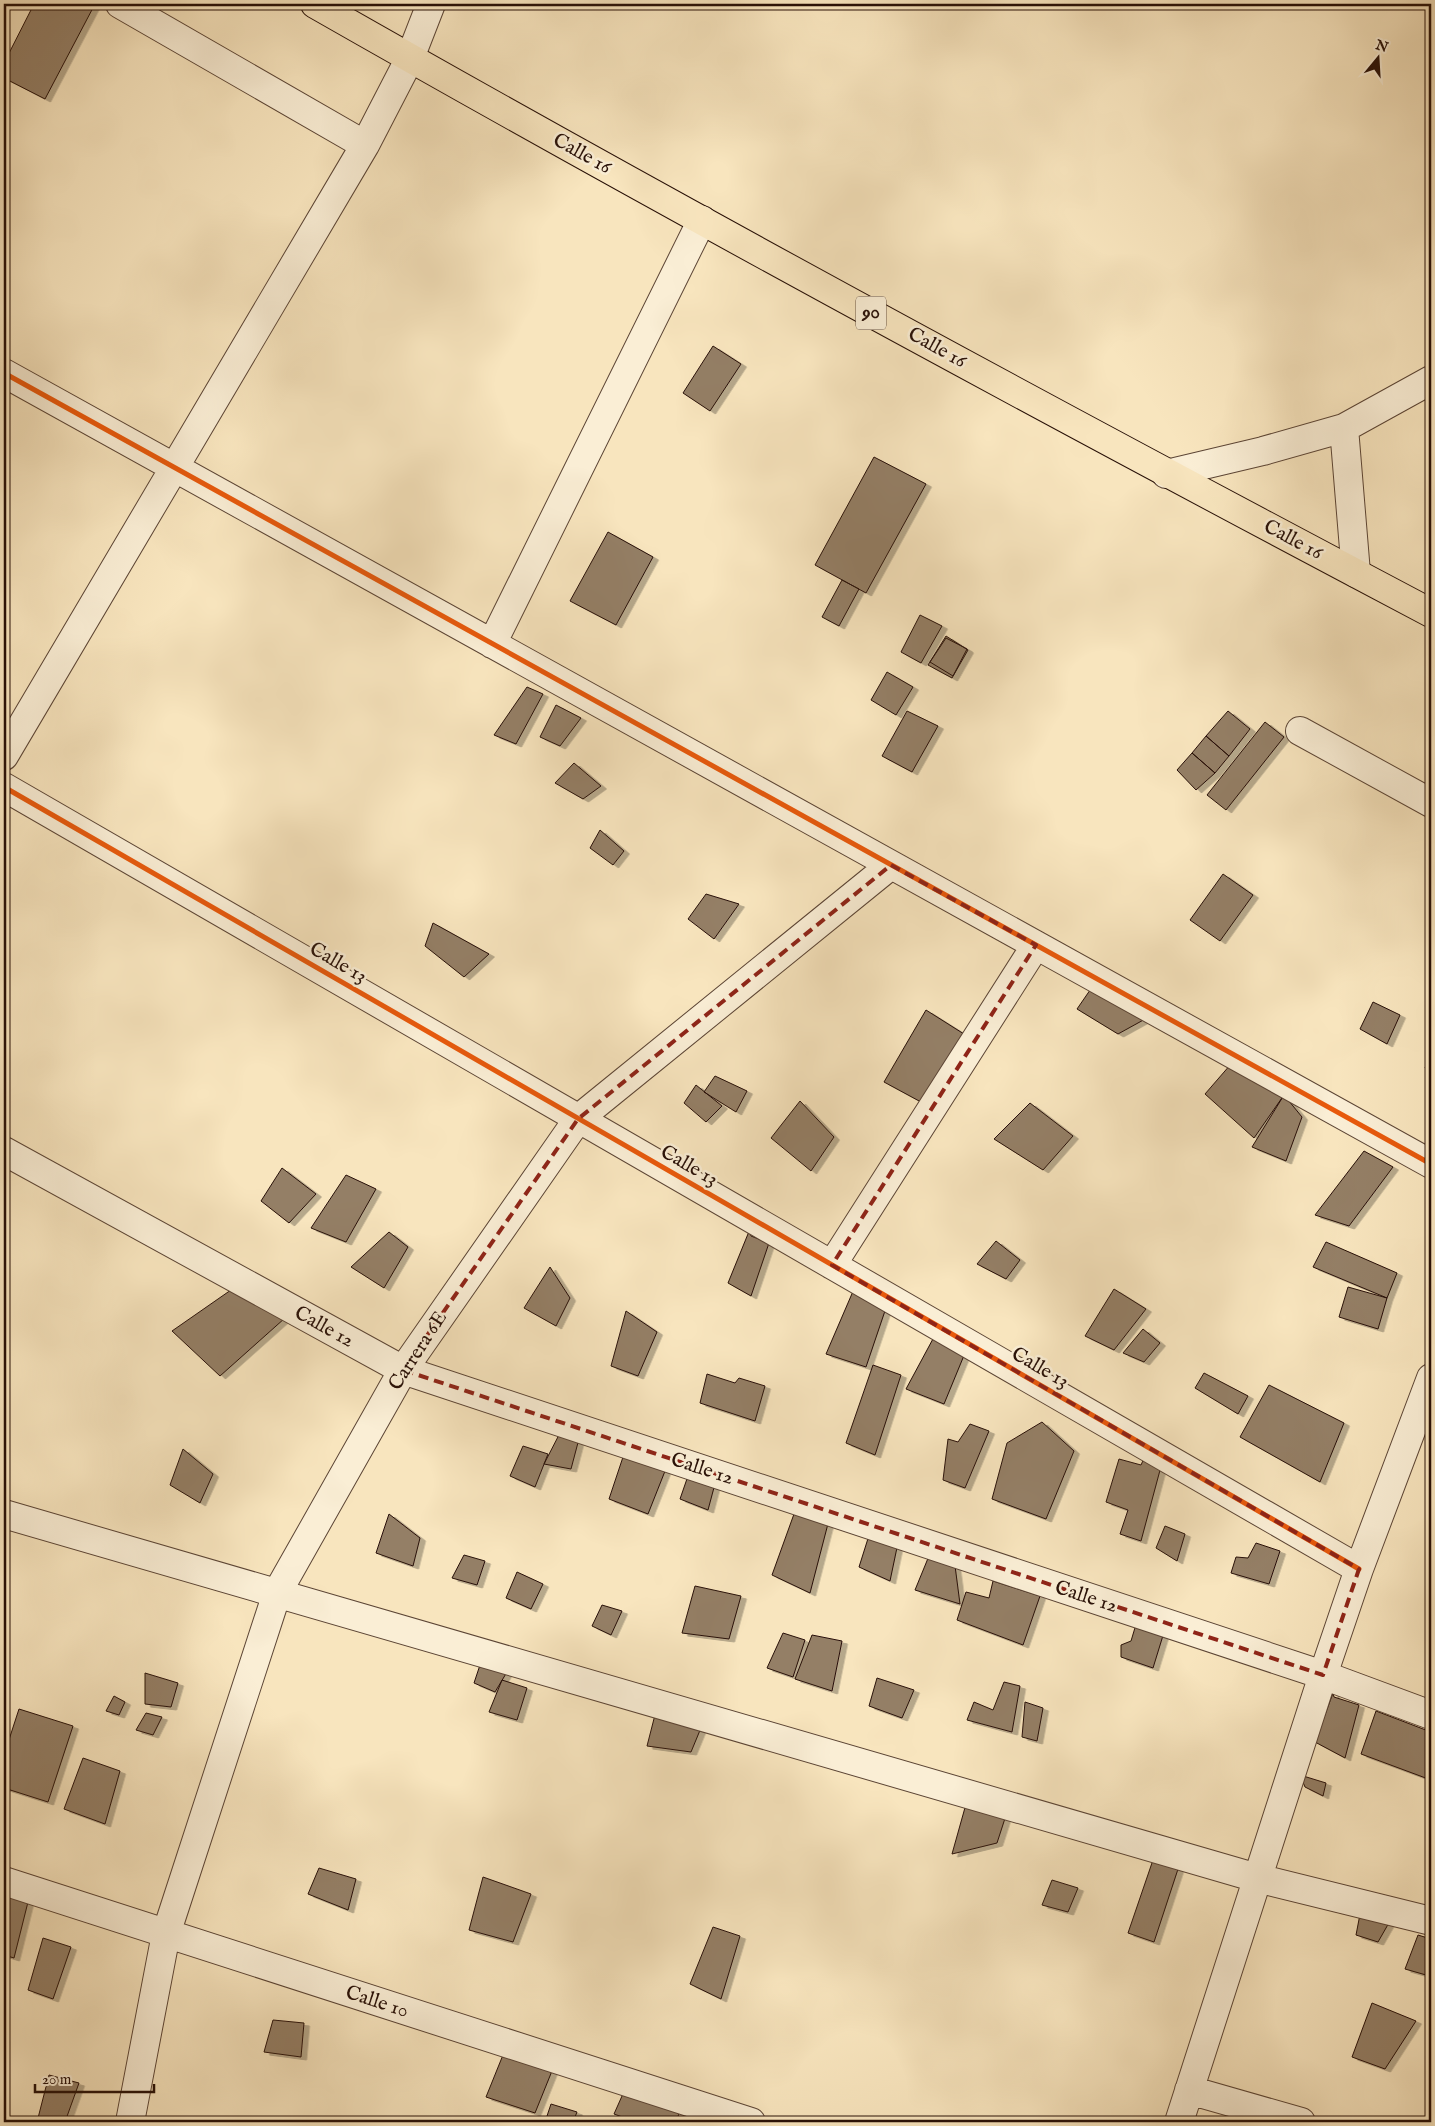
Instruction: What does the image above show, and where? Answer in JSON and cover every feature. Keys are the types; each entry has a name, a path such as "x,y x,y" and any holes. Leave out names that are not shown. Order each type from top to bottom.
{"highway":[{"name":"Calle 16","path":"315,4 702,220 1166,474 1431,613"}],"street":[{"path":"120,4 365,145"},
{"path":"4,756 365,145 410,58 431,4"},
{"path":"492,644 702,220"},
{"path":"4,373 1431,1164"},
{"path":"1166,474 1263,451 1344,428 1431,380"},
{"path":"1344,428 1356,573"},
{"path":"1300,730 1431,802"},
{"name":"Calle 13","path":"4,787 1359,1569"},
{"name":"Carrera 6E","path":"130,2122 166,1934 277,1593 403,1370 578,1119 891,865"},
{"path":"832,1266 1036,945"},
{"name":"Calle 12","path":"4,1151 403,1370 1322,1675 1431,1715"},
{"path":"1179,2122 1322,1675 1359,1569 1431,1378"},
{"path":"4,1514 1258,1878 1431,1921"},
{"name":"Calle 10","path":"4,1881 751,2122"},
{"path":"1189,2090 1301,2122"}],"highlighted area":[{"path":"891,865 1036,945 832,1265 1359,1569 1323,1675 403,1370 578,1119"}],"building":[{"path":"34,4 95,4 45,99 4,78 4,63"},
{"path":"713,346 741,364 710,411 683,393"},
{"path":"874,457 926,484 866,593 815,565"},
{"path":"608,532 653,557 616,625 570,601"},
{"path":"842,580 859,589 839,626 822,617"},
{"path":"920,615 942,626 921,663 901,652"},
{"path":"946,636 968,650 952,678 928,665"},
{"path":"946,638 967,649 953,676 930,662"},
{"path":"887,672 913,687 896,715 871,700"},
{"path":"527,687 543,694 516,744 494,735"},
{"path":"556,705 581,718 560,746 540,737"},
{"path":"907,711 938,726 912,772 882,756"},
{"path":"1228,711 1250,729 1229,756 1206,736"},
{"path":"1265,722 1284,737 1226,810 1207,795"},
{"path":"1206,736 1229,756 1215,773 1192,753"},
{"path":"1192,753 1215,773 1196,790 1177,770"},
{"path":"574,763 601,786 583,799 555,783"},
{"path":"600,830 624,851 613,865 590,848"},
{"path":"1223,874 1253,895 1220,941 1190,920"},
{"path":"706,894 739,904 714,939 688,919"},
{"path":"433,923 489,954 464,977 425,946"},
{"path":"1097,980 1147,1018 1118,1034 1077,1009"},
{"path":"1373,1002 1400,1015 1387,1044 1360,1029"},
{"path":"926,1010 964,1034 921,1102 884,1082"},
{"path":"1431,1056 1431,1071 1425,1068"},
{"path":"1231,1064 1284,1095 1254,1138 1205,1094"},
{"path":"715,1076 747,1091 736,1112 704,1092"},
{"path":"696,1085 722,1106 706,1122 684,1103"},
{"path":"1284,1095 1302,1117 1286,1161 1252,1147"},
{"path":"800,1101 834,1137 811,1171 771,1138"},
{"path":"1030,1103 1073,1136 1043,1170 994,1139"},
{"path":"1364,1151 1393,1167 1349,1226 1315,1215"},
{"path":"282,1168 316,1194 289,1223 261,1201"},
{"path":"346,1175 376,1189 346,1242 311,1228"},
{"path":"750,1229 751,1236 769,1243 751,1296 728,1283"},
{"path":"389,1232 408,1247 384,1288 351,1267"},
{"path":"996,1241 1020,1260 1006,1279 977,1264"},
{"path":"1326,1242 1397,1273 1387,1298 1313,1267"},
{"path":"550,1267 570,1298 556,1326 524,1308"},
{"path":"241,1283 285,1318 220,1376 172,1331"},
{"path":"1348,1287 1387,1298 1378,1329 1339,1317"},
{"path":"854,1289 888,1302 866,1367 826,1354"},
{"path":"1114,1289 1146,1309 1114,1350 1085,1336"},
{"path":"626,1311 657,1332 638,1376 611,1366"},
{"path":"1143,1329 1160,1343 1144,1362 1123,1353"},
{"path":"934,1337 965,1353 944,1404 906,1389"},
{"path":"873,1365 901,1375 875,1455 846,1443"},
{"path":"1204,1373 1248,1396 1238,1414 1195,1388"},
{"path":"707,1374 735,1383 739,1378 765,1386 755,1421 700,1403"},
{"path":"1269,1385 1344,1423 1320,1482 1240,1437"},
{"path":"1042,1422 1074,1451 1046,1519 992,1499 1007,1443"},
{"path":"970,1424 989,1431 965,1488 943,1480 948,1439 958,1442"},
{"path":"562,1429 580,1435 571,1469 544,1464"},
{"path":"523,1446 548,1454 535,1487 510,1476"},
{"path":"626,1448 669,1461 648,1514 609,1499"},
{"path":"183,1449 213,1474 200,1503 170,1485"},
{"path":"1146,1454 1163,1459 1141,1541 1120,1534 1128,1510 1106,1502 1119,1459 1141,1465"},
{"path":"689,1473 716,1480 708,1510 680,1499"},
{"path":"389,1514 420,1538 413,1566 376,1553"},
{"path":"794,1514 830,1516 810,1593 772,1575"},
{"path":"1165,1526 1185,1534 1177,1561 1156,1548"},
{"path":"871,1529 899,1538 890,1581 859,1567"},
{"path":"1256,1543 1280,1551 1269,1584 1231,1573 1236,1557 1248,1558"},
{"path":"931,1551 954,1558 960,1604 915,1590"},
{"path":"464,1555 485,1561 477,1585 452,1578"},
{"path":"517,1572 543,1584 531,1609 506,1598"},
{"path":"993,1581 1040,1596 1023,1645 957,1620 966,1592 989,1598"},
{"path":"695,1586 741,1596 729,1639 682,1633"},
{"path":"602,1605 622,1611 611,1635 592,1626"},
{"path":"1137,1621 1165,1629 1153,1668 1121,1657 1121,1645 1131,1641"},
{"path":"783,1633 805,1640 793,1677 767,1668"},
{"path":"812,1635 842,1641 832,1691 795,1679"},
{"path":"482,1659 510,1667 495,1692 474,1683"},
{"path":"145,1673 178,1683 171,1707 145,1704"},
{"path":"877,1678 914,1690 902,1718 869,1706"},
{"path":"502,1680 527,1688 517,1720 489,1712"},
{"path":"1004,1682 1020,1686 1012,1732 967,1720 974,1702 993,1710"},
{"path":"1333,1693 1334,1697 1359,1705 1345,1758 1315,1742"},
{"path":"114,1696 125,1702 119,1715 106,1711"},
{"path":"1025,1702 1043,1708 1037,1741 1022,1737"},
{"path":"657,1707 703,1723 691,1752 647,1746"},
{"path":"19,1709 73,1726 48,1802 4,1788 4,1755"},
{"path":"1376,1711 1431,1732 1431,1780 1361,1754"},
{"path":"146,1713 162,1717 153,1735 136,1730"},
{"path":"83,1758 120,1771 105,1824 64,1809"},
{"path":"1300,1775 1326,1783 1323,1796 1305,1787"},
{"path":"966,1804 1009,1806 997,1843 952,1854"},
{"path":"1154,1857 1180,1863 1154,1942 1128,1933"},
{"path":"319,1868 356,1879 348,1910 308,1894"},
{"path":"483,1877 531,1894 513,1942 469,1930"},
{"path":"1052,1880 1078,1888 1068,1912 1042,1905"},
{"path":"4,1896 28,1902 14,1958 4,1955"},
{"path":"1361,1909 1390,1921 1378,1942 1356,1935"},
{"path":"713,1927 740,1936 721,1999 690,1984"},
{"path":"1418,1935 1431,1939 1431,1960 1426,1975 1405,1969"},
{"path":"43,1938 71,1947 53,1999 28,1990"},
{"path":"1372,2003 1416,2021 1385,2069 1352,2057"},
{"path":"273,2020 304,2023 301,2057 264,2052"},
{"path":"505,2050 554,2066 535,2113 486,2097"},
{"path":"49,2075 79,2083 65,2122 37,2122"},
{"path":"626,2087 682,2105 676,2122 636,2122 614,2114"},
{"path":"551,2104 577,2112 573,2122 545,2122"}],"cycle path":[{"path":"4,373 1431,1164"},
{"path":"4,787 1359,1569"}]}
